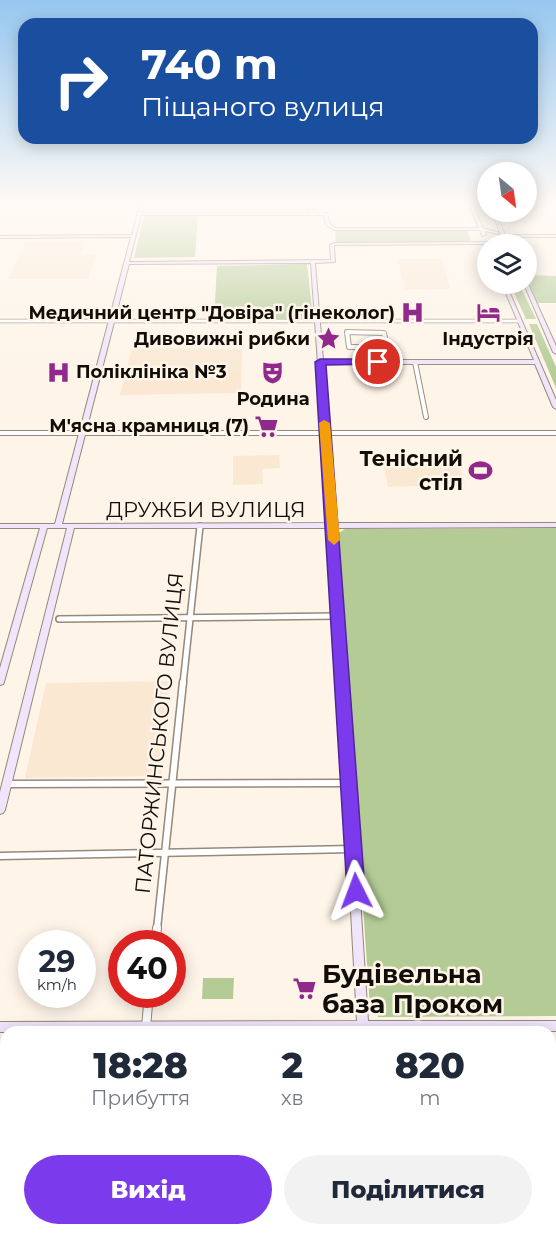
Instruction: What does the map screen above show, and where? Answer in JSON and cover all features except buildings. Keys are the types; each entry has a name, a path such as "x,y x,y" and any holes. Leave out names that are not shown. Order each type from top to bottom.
{"street":[{"path":"58,526 127,262 319,262"},
{"path":"313,262 350,783 363,1026"},
{"path":"508,294 556,407"},
{"path":"530,294 556,352"},
{"path":"0,321 520,321"},
{"path":"366,362 364,347 349,347 347,332 384,333 390,362"},
{"path":"320,362 537,362"},
{"path":"415,362 426,417"},
{"path":"0,433 556,433"},
{"name":"ДРУЖБИ ВУЛИЦЯ","path":"0,526 556,525"},
{"path":"0,682 44,526"},
{"path":"0,810 71,526"},
{"name":"ПАТОРЖИНСЬКОГО ВУЛИЦЯ","path":"156,930 200,526"},
{"path":"59,619 339,616"},
{"path":"6,784 350,783"},
{"path":"0,856 354,849"},
{"path":"146,1026 148,1008"}],"shaded area":[{"path":"16,262 94,262 88,279 8,279"},
{"path":"399,262 443,262 450,289 404,289"},
{"path":"132,348 242,349 241,393 120,395"},
{"path":"279,455 280,468 262,469 263,484 233,485 233,456"},
{"path":"456,456 465,484 388,487 382,459"},
{"path":"170,681 161,776 25,778 46,683"}],"green space":[{"path":"307,264 313,318 214,320 217,266"},
{"path":"537,275 556,276 556,303 536,303 533,294 537,294"},
{"path":"515,294 524,294 536,319 526,319"},
{"path":"529,324 537,324 556,367 556,388"},
{"path":"556,528 556,1016 378,1017 378,1008 370,1007 337,534 345,529"},
{"path":"203,978 234,978 233,999 202,999"}],"slow traffic":[{"path":"324,423 334,540"}],"place":[{"name":"Медичний центр \"Довіра\" (гінеколог)","path":"413,313"},
{"name":"Індустрія","path":"488,313"},
{"name":"Дивовижні рибки","path":"328,339"},
{"name":"Поліклініка №3","path":"58,372"},
{"name":"Родина","path":"273,373"},
{"name":"М'ясна крамниця (7)","path":"267,426"},
{"name":"Тенісний стіл","path":"481,470"},
{"name":"Будівельна база Проком","path":"304,989"}],"route":[{"path":"356,891 333,526 320,362 378,362"}]}
